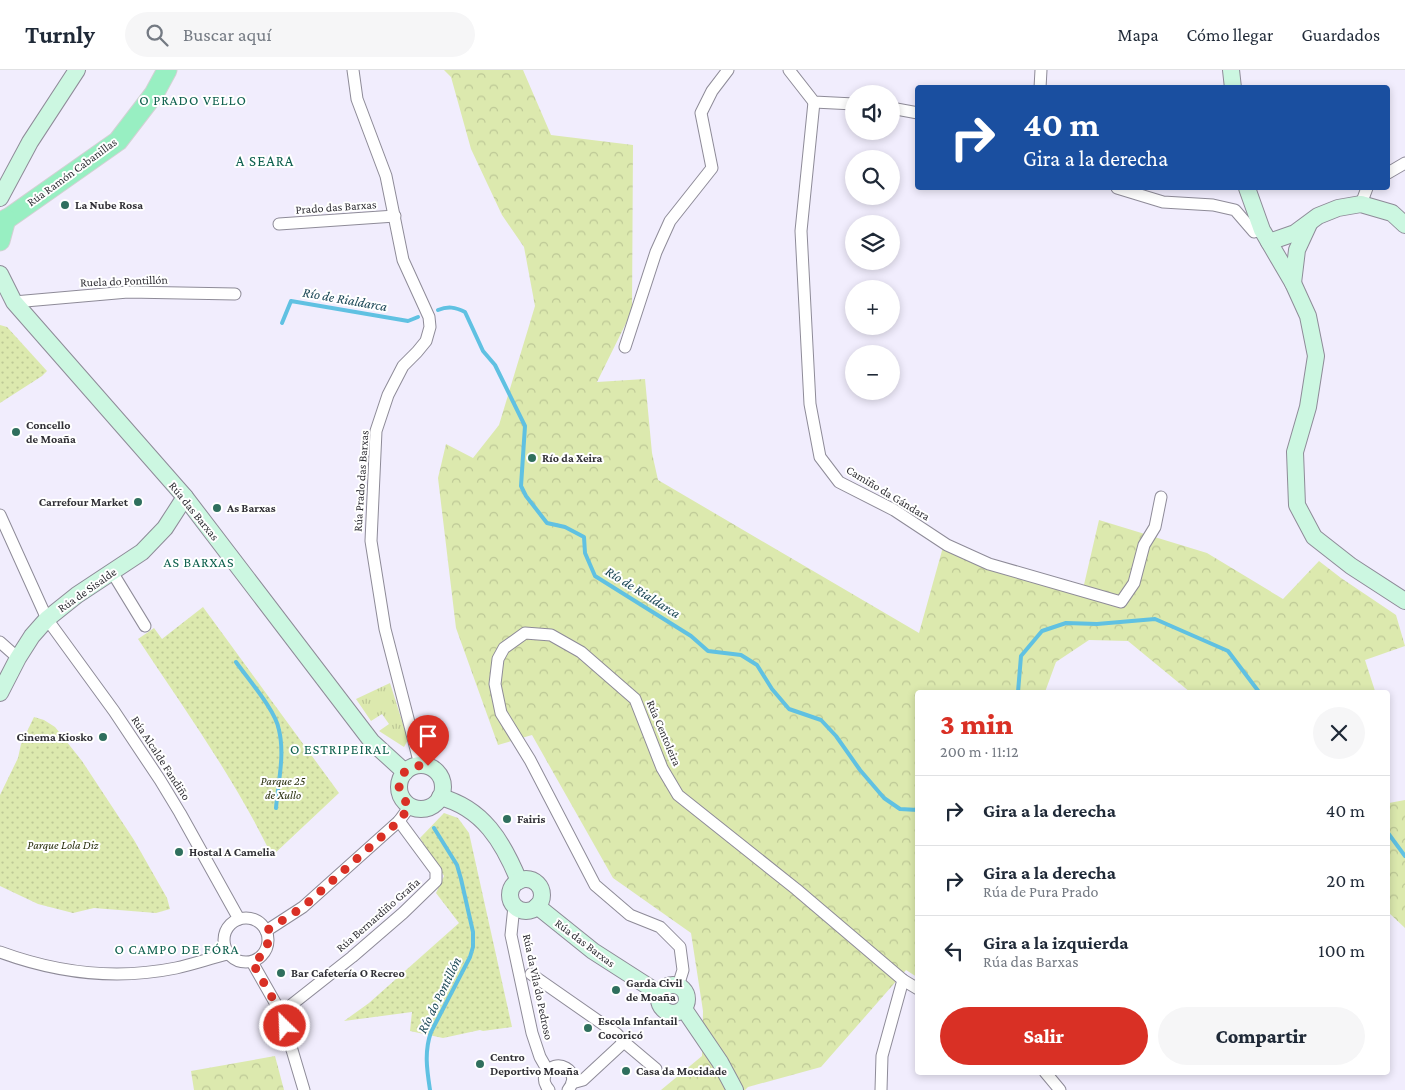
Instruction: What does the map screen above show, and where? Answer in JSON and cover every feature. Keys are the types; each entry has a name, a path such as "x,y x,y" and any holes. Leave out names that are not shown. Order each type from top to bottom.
{"main road":[{"name":"Rúa Ramón Cabanillas","path":"0,241 3,222 118,141 154,94 167,70"}],"street":[{"path":"0,198 30,142 77,70"},
{"name":"Rúa Prado das Barxas","path":"353,70 357,99 386,176 403,260 429,317 430,328 426,341 418,352 403,366 388,395 376,431 371,541 385,628 412,768"},
{"path":"625,347 656,252 670,221 712,168 702,113 712,91 728,70"},
{"path":"789,70 814,102 845,104"},
{"path":"1040,85 1041,70"},
{"path":"1231,70 1233,85"},
{"name":"Camiño da Gándara","path":"814,102 801,231 810,404 820,457 839,482 894,510 947,545 989,564 1122,602 1134,584 1144,545 1155,527 1161,497"},
{"path":"900,109 915,112"},
{"path":"1390,172 1405,163"},
{"path":"1124,190 1164,202 1213,205 1235,210 1254,232 1281,245"},
{"path":"1248,190 1281,245 1308,316 1316,356 1308,407 1295,452 1297,505 1314,537 1350,566 1405,601"},
{"path":"1360,204 1366,190"},
{"path":"1281,245 1318,216 1338,208 1360,204 1392,213 1405,225"},
{"name":"Prado das Barxas","path":"279,224 394,216"},
{"name":"Rúa das Barxas","path":"0,274 7,300 185,497 372,742 412,768 428,766 439,775 442,782 440,797"},
{"name":"Ruela do Pontillón","path":"7,300 128,292 235,294"},
{"name":"Rúa de Sisalde","path":"0,693 32,636 48,619 77,595 142,552 165,528 185,497"},
{"name":"Rúa Alcalde Fandiño","path":"0,515 48,619 114,710 160,780 239,919"},
{"path":"112,572 145,626"},
{"name":"Rúa Centoleira","path":"678,986 683,970 680,947 660,927 630,915 595,885 530,760 501,713 495,684 498,659 504,648 526,634 551,634 581,652 635,699 662,768 678,795 796,889 904,980 915,986"},
{"path":"0,642 18,658"},
{"path":"412,768 400,778 400,794 404,801 410,806 423,808 436,803 440,797 455,801 475,814 490,827 508,855 519,881"},
{"path":"266,931 303,907 399,821 410,806"},
{"name":"Rúa Bernardiño Graña","path":"281,1013 366,945 416,902 436,881 436,871 399,821"},
{"path":"529,880 537,884 541,897 537,906 528,911 514,906 511,902 510,892 515,884 519,881 529,880"},
{"name":"Rúa da Vila do Pedroso","path":"514,906 511,934 532,1032 540,1057 548,1070 544,1079 549,1090"},
{"name":"Rúa das Barxas","path":"537,906 593,951 660,994 659,1002 663,1009 669,1013 677,1013 684,1009"},
{"path":"239,919 258,921 266,931 268,937 266,950 263,955 252,962 238,961 228,954 224,940 225,934 228,928 239,919"},
{"path":"0,952 22,960 66,971 115,974 143,973 177,968 228,954"},
{"path":"252,962 281,1013 304,1090"},
{"path":"530,974 617,1034 656,1070"},
{"path":"882,1090 882,1056 904,980"},
{"path":"660,994 664,988 671,986 678,986 685,992 687,1000 684,1009 720,1062 735,1090"},
{"path":"548,1070 556,1066 564,1067 571,1073 570,1086 583,1080 624,1042"},
{"path":"1048,1075 1060,1090"}],"green space":[{"path":"444,70 523,70 551,135 633,145 632,311 597,382 645,379 652,453 658,480 919,633 943,547 1083,589 1099,520 1207,553 1283,599 1319,561 1396,615 1405,646 1365,660 1375,690 1188,690 1128,641 1089,640 1056,662 1046,690 915,690 915,976 906,970 821,1067 748,1087 745,1090 661,1090 702,1056 703,1011 691,933 613,878 532,735 498,745 456,628 438,478 446,444 473,458 499,425 535,306 524,247 502,215 471,149 451,77"},
{"path":"0,325 7,327 47,371 0,403"},
{"name":"Parque 25 de Xullo","path":"203,607 339,793 272,856 258,827 226,772 138,639 154,628 162,639"},
{"path":"390,683 408,740 404,747 379,731 389,724 382,714 371,721 356,699"},
{"name":"Parque Lola Diz","path":"34,717 44,720 55,727 82,761 134,840 167,898 170,909 156,913 94,908 73,913 38,904 0,886 0,795 18,758 21,744"},
{"path":"1405,800 1405,928 1390,914 1390,803"},
{"path":"444,813 458,818 469,833 512,1027 480,1030 443,1038 410,1031 412,1012 344,1021 369,1003 459,923 436,893 444,876 420,838"},
{"path":"275,1056 284,1090 194,1090 191,1071"}],"waterway":[{"name":"Río de Rialdarca","path":"282,323 291,301 408,321 418,317"},
{"name":"Río de Rialdarca","path":"438,310 452,308 465,312 483,351 495,365 525,426 521,486 526,496 547,523 565,527 584,537 585,553 595,576 691,636 708,651 741,655 757,665 772,689 789,709 821,720 836,736 860,770 884,798 900,809 915,810"},
{"name":"Río de Rialdarca","path":"1018,690 1021,656 1042,631 1066,623 1097,624 1155,619 1228,651 1257,690"},
{"path":"236,662 277,722 281,740 281,759 276,808"},
{"name":"Río do Pontillón","path":"430,1090 427,1054 431,1032 470,957 473,947 473,932 457,865 434,828"},
{"name":"Río de Rialdarca","path":"1390,836 1405,856"}],"place":[{"name":"La Nube Rosa","path":"65,205"},
{"name":"Concello de Moaña","path":"16,432"},
{"name":"Río da Xeira","path":"532,458"},
{"name":"Carrefour Market","path":"138,502"},
{"name":"As Barxas","path":"217,508"},
{"name":"Cinema Kiosko","path":"103,737"},
{"name":"Fairis","path":"507,819"},
{"name":"Hostal A Camelia","path":"179,852"},
{"name":"Bar Cafetería O Recreo","path":"281,973"},
{"name":"Garda Civil de Moaña","path":"616,990"},
{"name":"Escola Infantail Cocoricó","path":"588,1028"},
{"name":"Centro Deportivo Moaña","path":"480,1064"},
{"name":"Casa da Mocidade","path":"626,1071"}],"district":[{"name":"O PRADO VELLO","path":"193,100"},
{"name":"A SEARA","path":"265,161"},
{"name":"AS BARXAS","path":"199,562"},
{"name":"O ESTRIPEIRAL","path":"340,749"},
{"name":"O CAMPO DE FÓRA","path":"177,949"}],"route":[{"path":"285,1026 281,1013 252,962 263,955 266,950 268,943 266,931 303,907 399,821 410,806 400,794 400,778 409,768 420,765 428,766"}]}
